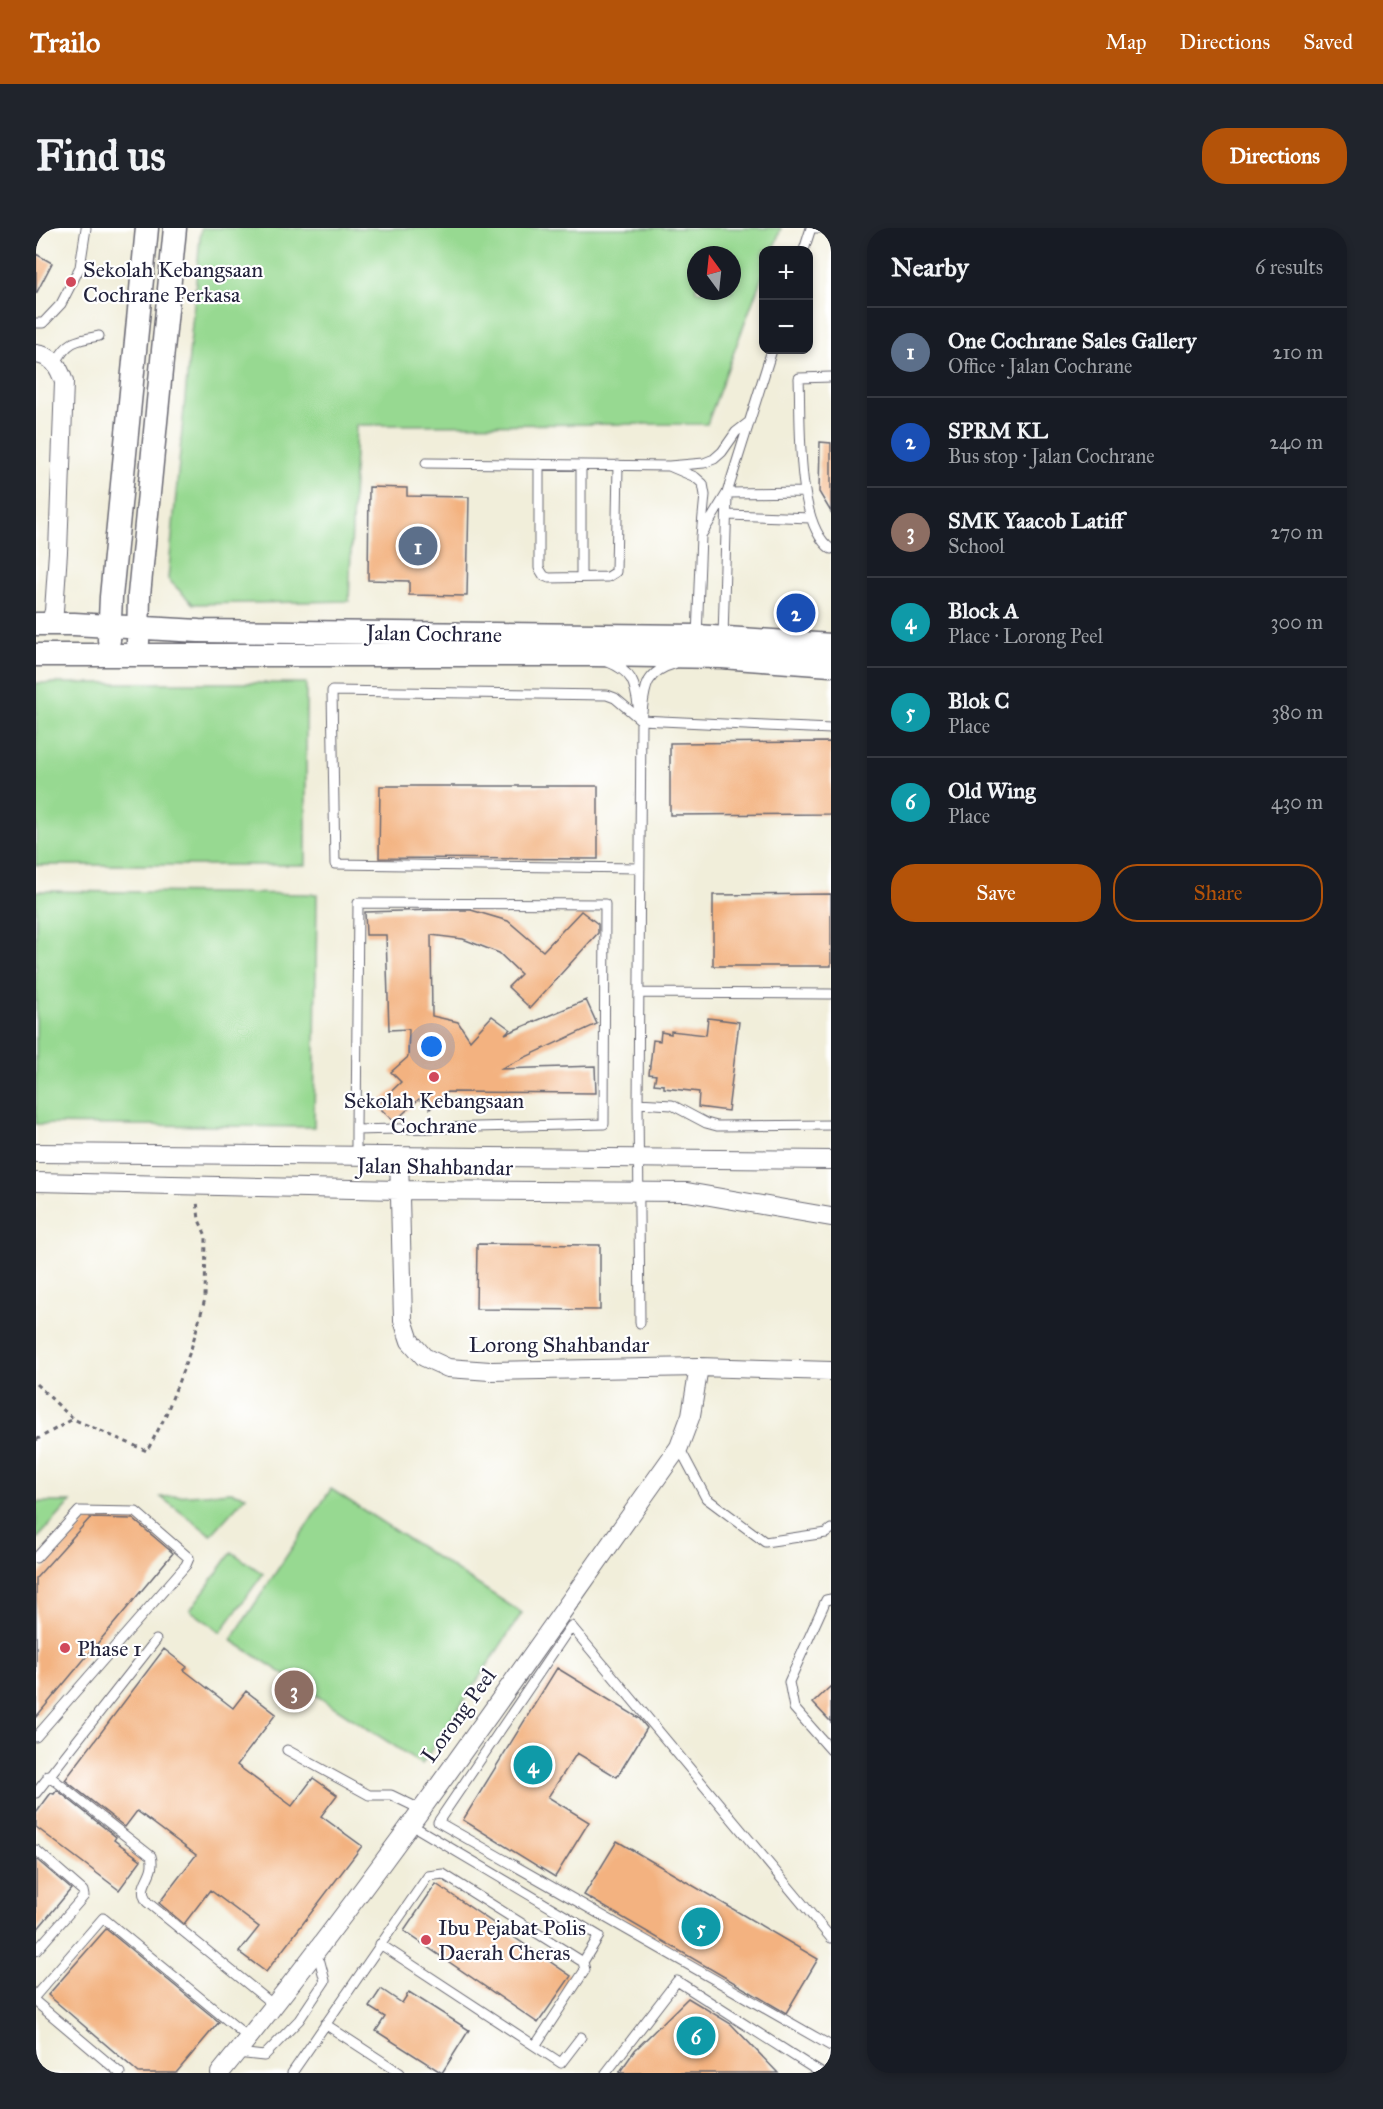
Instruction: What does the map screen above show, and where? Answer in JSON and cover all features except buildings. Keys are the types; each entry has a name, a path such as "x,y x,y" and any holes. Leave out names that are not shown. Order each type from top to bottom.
{"street":[{"path":"109,654 147,228"},
{"path":"138,655 139,595 176,228"},
{"path":"36,354 45,356 56,363 64,382 54,611 43,624"},
{"name":"Jalan Cochrane","path":"43,624 697,647 831,645"},
{"name":"Jalan Cochrane","path":"36,655 594,655 697,647"},
{"name":"Jalan Cochrane","path":"722,647 831,666"},
{"name":"Jalan Shahbandar","path":"36,1153 831,1160"},
{"name":"Lorong Shahbandar","path":"399,1156 403,1320 410,1341 424,1357 448,1368 490,1371 699,1367 831,1371"},
{"name":"Jalan Shahbandar","path":"36,1182 399,1190 687,1192 831,1217"},
{"name":"Lorong Peel","path":"220,2073 275,2006 415,1816 679,1447 691,1415 699,1367"}],"lane":[{"path":"36,322 44,323 66,295 80,267 86,228"},
{"path":"805,246 811,228 831,228"},
{"path":"56,363 64,348 81,339 99,336"},
{"path":"701,536 727,493 771,354"},
{"path":"831,377 799,378 804,492 815,530 823,544 831,549"},
{"path":"426,463 669,466 704,463 722,453 736,432 749,422"},
{"path":"539,464 541,573 549,578 608,577 616,573 618,465"},
{"path":"581,577 582,465"},
{"path":"640,1323 638,1103 641,720 645,690 651,675 697,647 701,536 705,495 703,484 695,477 669,466"},
{"path":"727,493 804,492"},
{"path":"722,647 727,493"},
{"path":"727,515 811,518"},
{"path":"594,655 622,668 630,675 641,720"},
{"path":"640,868 334,864 332,691 607,695 615,698 641,720 831,729"},
{"path":"356,1130 604,1124 604,904 358,903 356,1130 357,1156"},
{"path":"639,993 831,994"},
{"path":"638,1103 672,1105 706,1123 717,1126 831,1125"},
{"path":"679,1447 706,1498 765,1542 826,1533 831,1530"},
{"path":"36,1558 79,1511 136,1512 189,1558 186,1565 36,1737"},
{"path":"831,1599 826,1600 789,1682 794,1708 831,1750"},
{"path":"831,1938 571,1626 438,1822 831,2046"},
{"path":"36,1793 156,1640"},
{"path":"286,1750 369,1795 391,1795 415,1816 599,1936 583,1962"},
{"path":"458,1756 474,1767"},
{"path":"447,1772 464,1783"},
{"path":"48,1776 151,1856 153,1869 142,1889 147,1902 275,2006"},
{"path":"36,1850 83,1891 84,1896 36,1951"},
{"path":"292,2073 428,1876 438,1873 583,1962 585,1970 535,2046"},
{"path":"36,1995 103,1918 249,2038"},
{"path":"380,1944 561,2063 581,2037"},
{"path":"237,2053 264,2056 299,2020 325,1981 320,1962 314,1953"},
{"path":"606,2073 677,1981 821,2073"},
{"path":"36,2002 120,2073"},
{"path":"325,2024 400,2073"}],"path":[{"path":"36,1384 73,1419 147,1450 165,1417 191,1349 205,1299 206,1236 199,1220 195,1186"},
{"path":"36,1440 73,1419"}],"green space":[{"path":"201,228 781,228 774,246 759,246 759,285 707,424 356,425 349,601 193,604 168,579"},
{"path":"36,683 306,683 306,865 36,865"},
{"path":"36,891 317,894 314,1127 36,1124"},
{"path":"331,1489 522,1613 422,1764 231,1640"},
{"path":"231,1492 246,1496 211,1535 161,1497"},
{"path":"36,1502 71,1502 36,1540"},
{"path":"232,1552 263,1574 221,1632 190,1610"}],"place":[{"name":"Sekolah Kebangsaan Cochrane Perkasa","path":"71,282"},
{"name":"One Cochrane Sales Gallery","path":"418,546"},
{"name":"SPRM KL","path":"796,613"},
{"name":"Sekolah Kebangsaan Cochrane","path":"434,1077"},
{"name":"Phase 1","path":"65,1648"},
{"name":"SMK Yaacob Latiff","path":"294,1690"},
{"name":"Block A","path":"533,1765"},
{"name":"Blok C","path":"701,1927"},
{"name":"Ibu Pejabat Polis Daerah Cheras","path":"426,1940"},
{"name":"Old Wing","path":"696,2036"}]}
